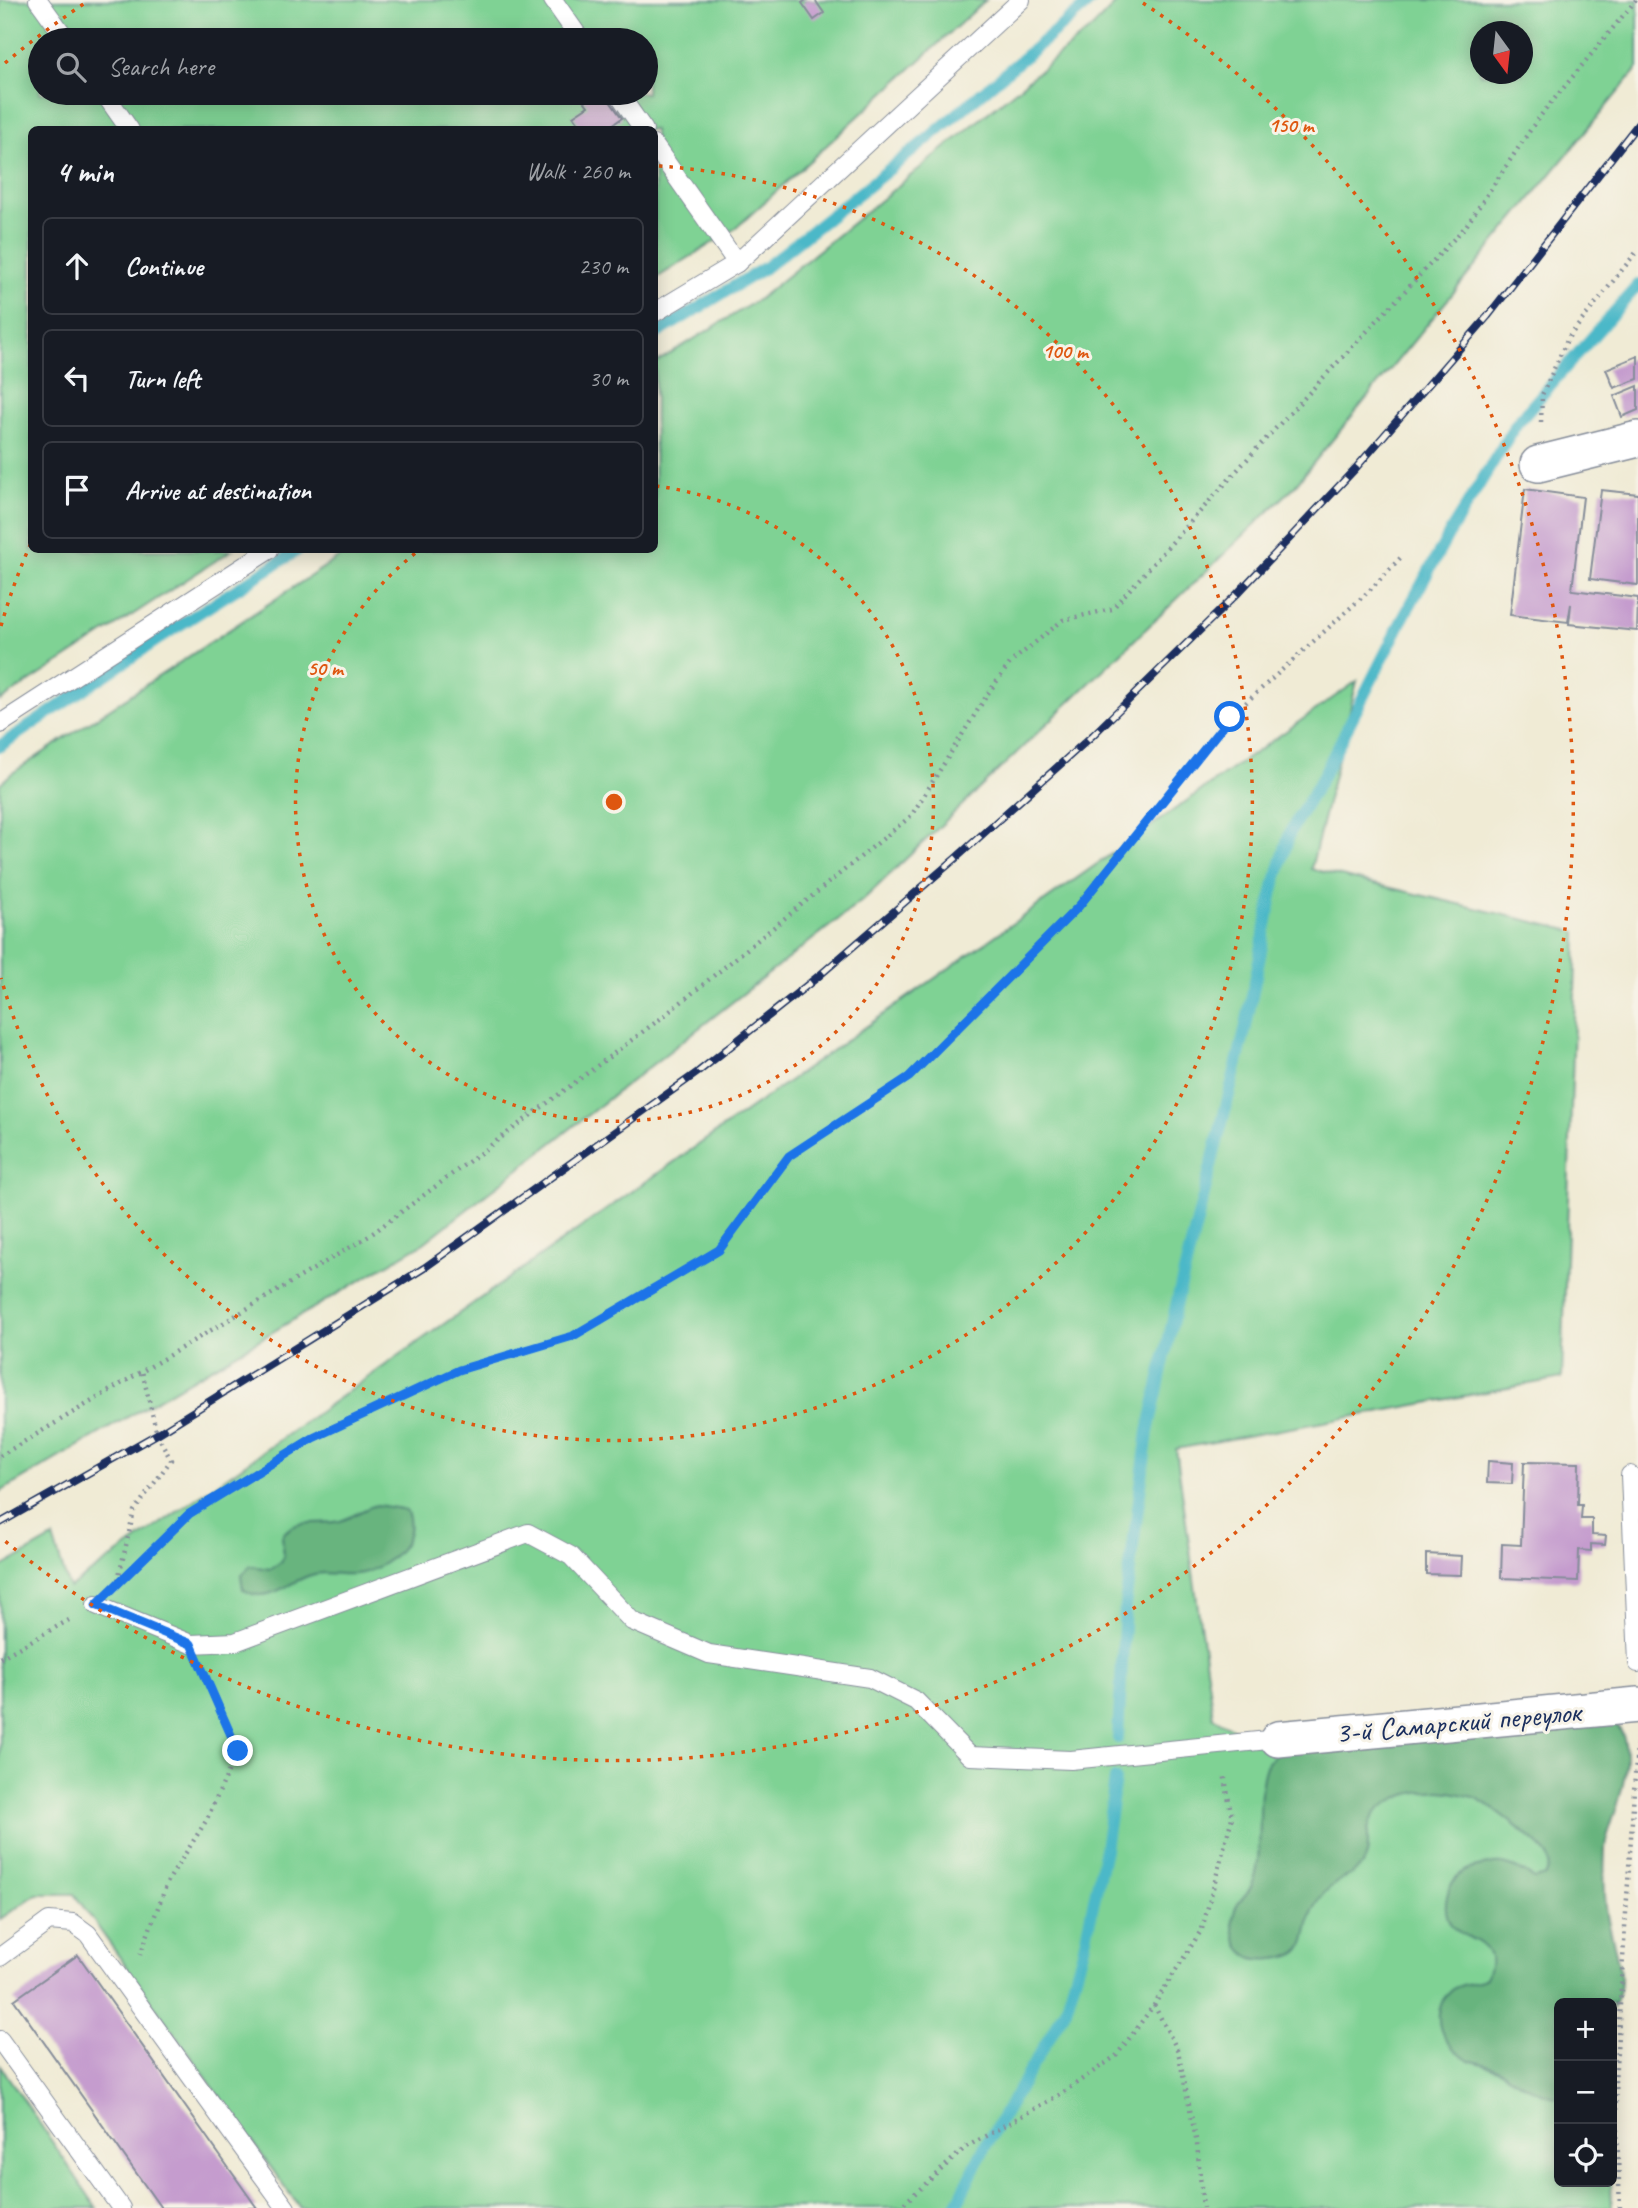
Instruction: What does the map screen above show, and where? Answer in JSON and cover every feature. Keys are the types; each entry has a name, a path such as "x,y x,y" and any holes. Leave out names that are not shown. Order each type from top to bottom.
{"street":[{"path":"1538,464 1638,439"},
{"name":"3-й Самарский переулок","path":"1278,1739 1638,1705"}],"lane":[{"path":"38,0 58,28"},
{"path":"553,0 573,28"},
{"path":"658,311 737,263 1021,0"},
{"path":"112,105 127,126"},
{"path":"626,105 641,126"},
{"path":"658,151 737,263"},
{"path":"0,724 264,553"},
{"path":"1630,1475 1638,1663"},
{"path":"96,1605 191,1644 235,1642 528,1532 571,1556 632,1621 709,1654 870,1678 916,1701 970,1756 1071,1760 1278,1739"},
{"path":"0,1957 49,1921 73,1923 88,1934 286,2208"},
{"path":"0,2040 121,2208"}],"path":[{"path":"0,1456 369,1236 664,1016 911,816 989,692 1011,662 1063,620 1112,609 1260,445 1466,226 1537,120 1636,0"},
{"path":"1538,464 1542,395 1568,338 1638,250"},
{"path":"142,1371 156,1434 171,1460 134,1511 117,1585 189,1514 313,1438 459,1370 573,1336 719,1250 789,1156 909,1077 1079,906 1230,717 1369,591 1403,555"},
{"path":"0,1658 96,1605"},
{"path":"127,1988 168,1881 206,1821 238,1751 191,1644"},
{"path":"1620,2208 1615,2081 1638,1734"},
{"path":"899,2208 966,2147 1059,2095 1116,2056 1154,2006 1202,1929 1231,1818 1220,1745"},
{"path":"1154,2006 1178,2051 1197,2144 1203,2208"}],"green space":[{"path":"0,0 986,0 736,228 658,277 658,126 28,126 28,553 227,553 0,701"},
{"path":"1119,0 1638,0 1638,68 1292,489 863,900 424,1243 0,1492 0,784 11,774 345,553 658,553 658,361 759,299 1092,28"},
{"path":"1357,681 1311,869 1577,932 1562,1378 1176,1449 1213,1717 1286,1760 1574,1729 1559,1998 1554,1998 1554,2187 1611,2187 1612,2208 300,2208 74,1894 37,1894 0,1919 0,1568 53,1538 69,1588"},
{"path":"377,1505 402,1509 407,1512 410,1523 404,1544 387,1561 356,1574 314,1574 268,1594 251,1594 243,1589 241,1576 250,1566 270,1569 281,1562 284,1556 282,1536 294,1526 340,1521"},
{"path":"1615,1722 1624,1738 1626,1765 1606,1842 1605,1882 1607,1914 1618,1961 1620,1985 1617,1998 1554,1998 1554,2096 1532,2089 1491,2066 1463,2056 1452,2047 1440,2029 1440,2011 1446,1995 1455,1988 1486,1978 1490,1962 1485,1947 1457,1931 1449,1920 1446,1912 1447,1896 1454,1880 1470,1869 1494,1864 1515,1868 1534,1879 1545,1876 1550,1864 1544,1850 1480,1800 1452,1792 1421,1791 1391,1801 1372,1817 1368,1849 1362,1865 1322,1895 1311,1916 1303,1945 1296,1954 1272,1959 1253,1958 1239,1946 1233,1919 1237,1906 1251,1887 1256,1872 1263,1774 1269,1761 1281,1751"},
{"path":"0,2065 97,2208 0,2208"}],"building":[{"path":"815,0 824,13 814,20 802,3"},
{"path":"613,105 622,118 611,126 580,126 573,116 588,106"},
{"path":"1638,356 1638,379 1614,388 1606,369"},
{"path":"1638,386 1638,410 1622,417 1614,396"},
{"path":"1525,489 1583,497 1572,590 1638,598 1637,631 1569,624 1571,604 1568,622 1510,615"},
{"path":"1601,490 1638,494 1638,585 1590,579"},
{"path":"1488,1461 1513,1463 1512,1484 1487,1483"},
{"path":"1524,1462 1579,1463 1578,1505 1582,1505 1581,1519 1592,1519 1592,1535 1606,1536 1605,1545 1591,1544 1591,1551 1579,1550 1578,1581 1501,1578 1502,1544 1521,1545"},
{"path":"1426,1554 1462,1556 1461,1575 1426,1574"},
{"path":"78,1955 257,2208 161,2208 14,2000"}],"waterway":[{"path":"658,333 766,267 925,141 1092,0"},
{"path":"1118,1738 1125,1606 1148,1432 1178,1297 1245,1031 1273,890 1290,832 1322,778 1449,534 1517,423 1638,285"},
{"path":"0,746 172,630 293,553"},
{"path":"955,2208 984,2148 1066,2009 1083,1951 1105,1849 1115,1779"}],"railway":[{"path":"0,1523 157,1434 424,1268 698,1072 820,975 1093,735 1237,594 1355,469 1488,316 1638,124"}],"route":[{"path":"238,1751 191,1644 96,1605 189,1514 313,1438 459,1370 573,1336 719,1250 789,1156 909,1077 1079,906 1230,717"}]}
